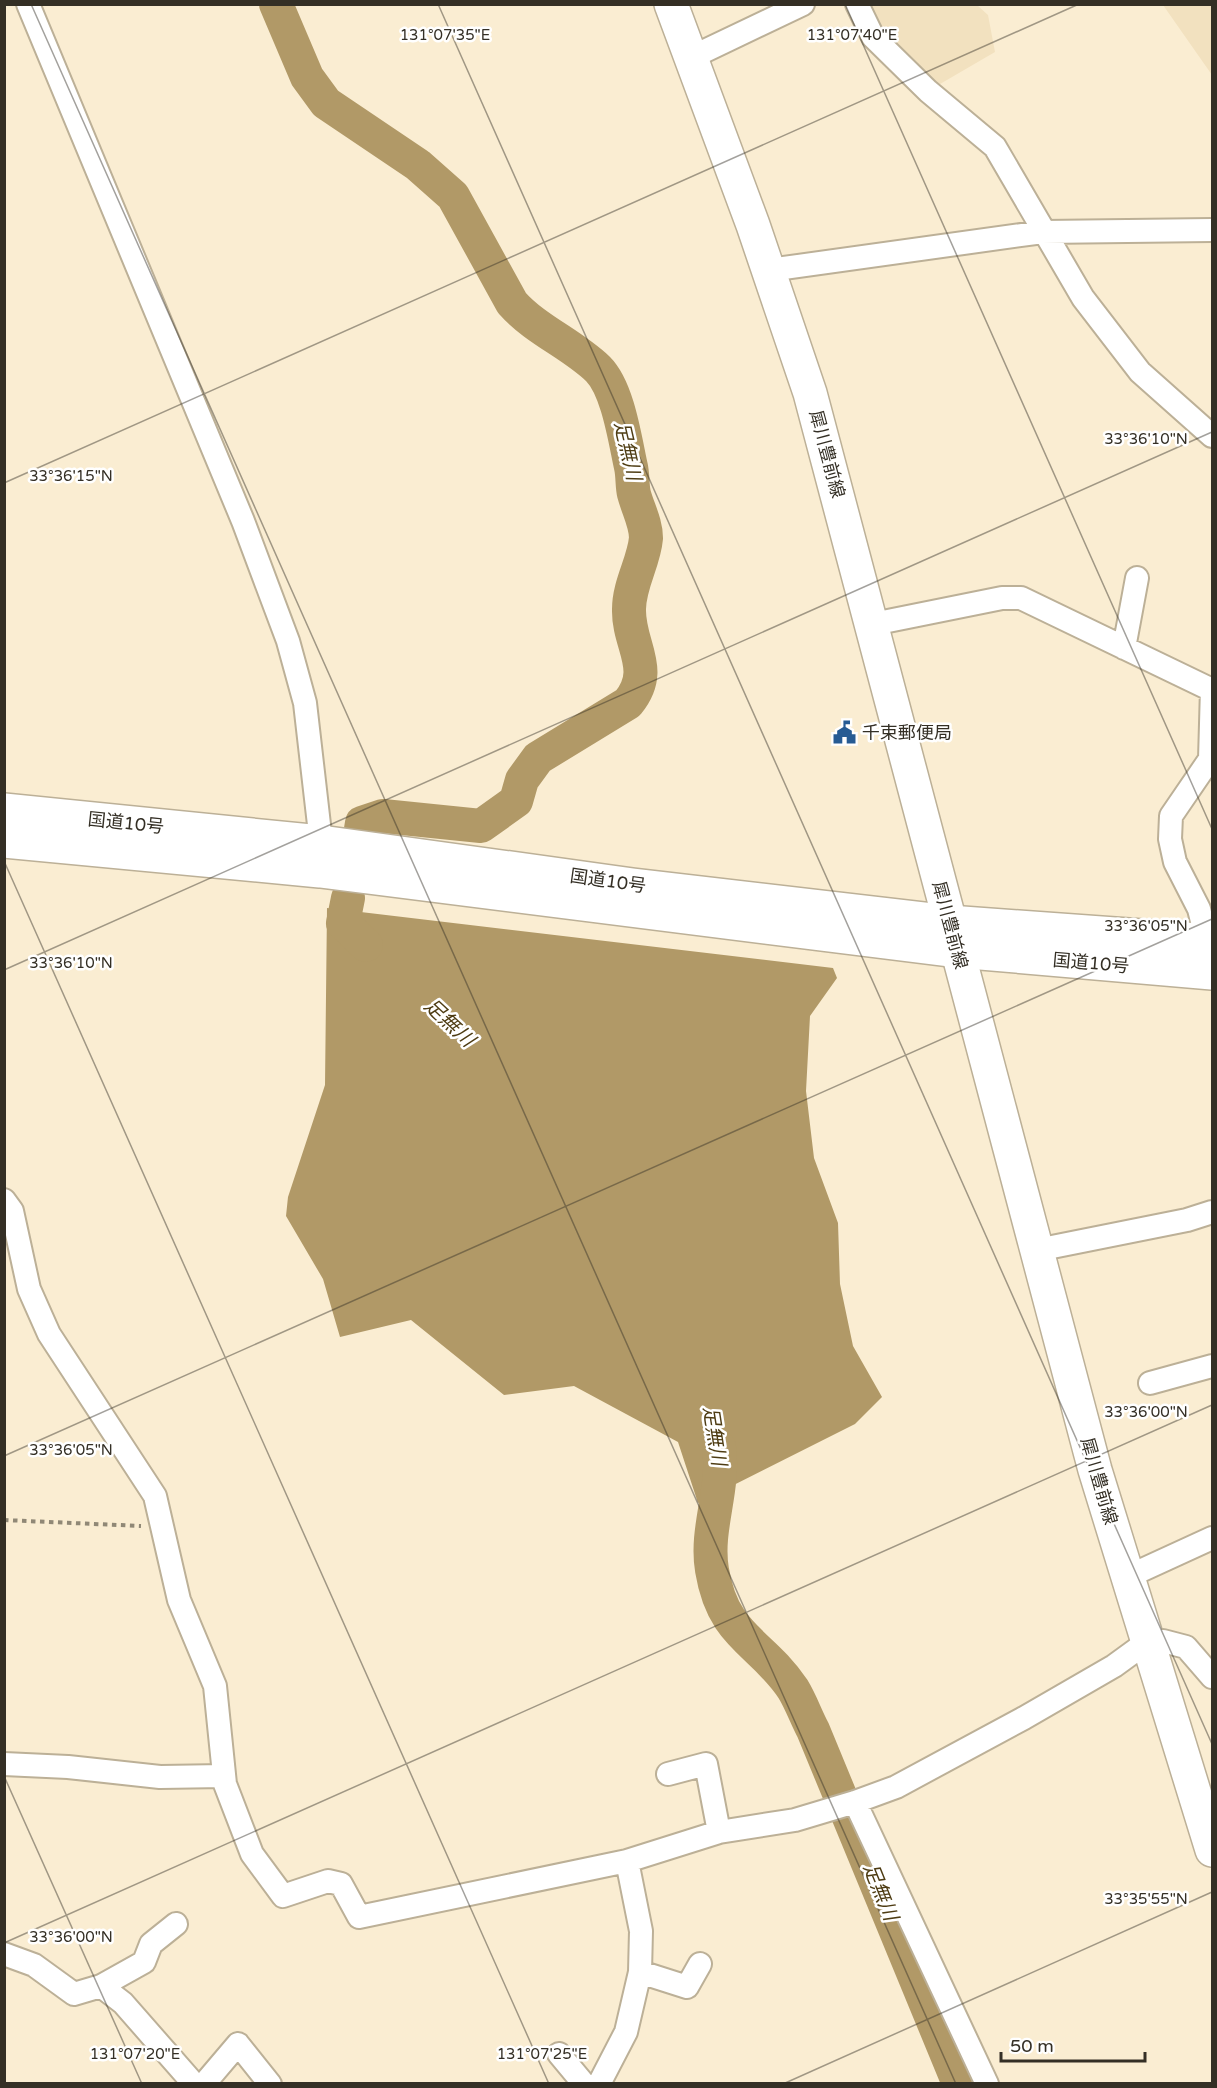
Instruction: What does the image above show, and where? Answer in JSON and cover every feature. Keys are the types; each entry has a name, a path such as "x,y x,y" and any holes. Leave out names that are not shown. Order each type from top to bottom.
{"main road":[{"name":"犀川豊前線","path":"671,4 768,270 810,393 873,624 953,937 1095,1470 1212,1850"},
{"name":"国道10号","path":"4,810 321,842 633,885 953,937 1212,973"},
{"name":"国道10号","path":"4,841 320,871 953,937 1208,946"}],"street":[{"path":"28,4 243,521 288,641 305,703 321,842"},
{"path":"690,58 803,4"},
{"path":"857,4 873,37 928,91 995,147 1083,298 1140,372 1212,436"},
{"path":"768,270 1043,232 1212,230"},
{"path":"1124,648 1137,578"},
{"path":"873,624 1002,598 1021,598 1212,689 1210,759 1171,816 1170,839 1175,862 1199,909 1208,946"},
{"path":"4,1200 12,1211 29,1289 49,1334 155,1496 179,1600 215,1686 225,1776 252,1854 283,1896 293,1895 328,1881 341,1884 359,1917 627,1861 719,1832 795,1820 896,1787 1114,1666 1147,1642 1163,1641 1186,1647 1212,1677"},
{"path":"1037,1250 1187,1220 1212,1212"},
{"path":"1150,1383 1212,1366"},
{"path":"1127,1577 1212,1538"},
{"path":"4,1764 68,1767 160,1777 225,1776"},
{"path":"668,1774 706,1764 719,1832"},
{"path":"855,1802 987,2084"},
{"path":"599,2084 626,2032 640,1972 640,1931 627,1861"},
{"path":"4,1954 34,1965 75,1994 101,1986 144,1962 151,1944 176,1924"},
{"path":"640,1972 687,1987 700,1964"},
{"path":"101,1986 123,2002 194,2084"},
{"path":"204,2084 238,2044 270,2084"},
{"path":"559,2054 584,2084"}],"path":[{"path":"4,1520 163,1527"}],"shaded area":[{"path":"857,5 977,5 988,15 995,52 928,91"},
{"path":"1163,5 1212,5 1212,75"}],"water":[{"path":"327,908 833,968 837,978 810,1016 806,1091 814,1158 838,1223 840,1284 853,1346 882,1397 855,1424 698,1503 678,1442 574,1386 504,1395 411,1320 340,1337 323,1279 286,1216 288,1197 325,1085"}],"waterway":[{"name":"足無川","path":"276,4 307,77 326,103 418,165 453,196 512,303 532,321 588,360 605,378 620,415 632,470 634,494 646,532 645,547 631,591 629,609 632,635 639,657 640,679 628,703 538,758 522,780 516,801 481,826 383,816 362,823 361,829"},
{"name":"足無川","path":"348,898 343,923 366,945"},
{"name":"足無川","path":"719,1447 719,1478 711,1539 712,1570 717,1593 734,1625 781,1673 799,1699 959,2084"}],"place":[{"name":"千束郵便局","path":"844,733"}]}
